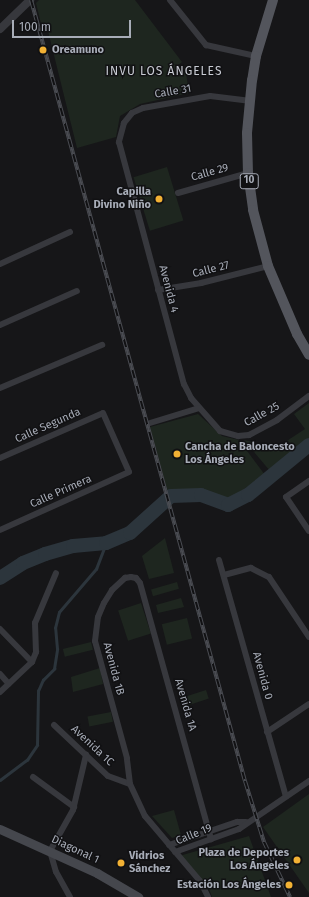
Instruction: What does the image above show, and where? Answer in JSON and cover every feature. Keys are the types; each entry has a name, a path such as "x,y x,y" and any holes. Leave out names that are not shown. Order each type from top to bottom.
{"main road":[{"name":"10","path":"270,1 256,56 247,133 248,172 253,210 268,266 297,334 309,355"},
{"name":"Diagonal 1","path":"0,829 97,873 138,897"}],"street":[{"path":"0,29 30,0"},
{"path":"170,0 206,45 256,56"},
{"name":"Calle 31","path":"119,142 124,123 132,113 142,108 210,96 251,101"},
{"name":"Avenida 4","path":"119,142 184,384 199,408 220,431"},
{"name":"Calle 29","path":"178,193 248,172"},
{"path":"0,264 70,232"},
{"name":"Calle 27","path":"158,290 201,283 268,266"},
{"path":"0,325 78,291"},
{"path":"0,388 102,345"},
{"name":"Calle 25","path":"220,431 234,436 249,435 277,420 309,396"},
{"path":"150,423 199,408"},
{"name":"Calle Segunda","path":"0,458 103,413 129,472"},
{"name":"Calle Primera","path":"0,530 129,472"},
{"path":"309,482 286,497 309,531"},
{"name":"Avenida 0","path":"219,560 286,797"},
{"path":"224,575 251,568 268,577 309,637"},
{"path":"0,692 32,662 36,652 35,623 56,573"},
{"name":"Avenida 1B","path":"130,784 127,758 95,642 98,617 112,590 125,578 136,578"},
{"name":"Avenida 1A","path":"136,578 140,583 209,832 212,838"},
{"path":"0,629 32,662"},
{"path":"0,674 9,684"},
{"path":"267,732 309,704"},
{"name":"Avenida 1C","path":"54,725 108,776 130,784"},
{"path":"70,897 56,872 50,851 74,807 86,755"},
{"path":"33,778 74,807"},
{"name":"Calle 19","path":"208,897 200,880 175,852 239,829 246,822 309,781"},
{"path":"130,784 146,816 175,852"},
{"name":"Calle 19","path":"169,845 237,822 246,822"}],"shaded area":[{"path":"39,0 135,0 182,62 177,66 186,73 189,93 140,104 120,116 116,137 77,148 48,31 43,32 36,3"},
{"path":"167,167 183,221 150,231 134,177"},
{"path":"309,403 309,439 270,471 244,440 253,442 260,450 271,442 276,448 305,429 294,414"},
{"path":"198,414 222,436 239,440 265,475 228,500 202,490 168,493 150,427"},
{"path":"165,538 174,573 149,579 142,556"},
{"path":"177,582 179,589 153,596 151,589"},
{"path":"181,598 184,607 158,613 156,605"},
{"path":"141,603 151,633 128,641 118,610"},
{"path":"187,618 192,638 167,645 162,624"},
{"path":"91,642 93,650 65,657 63,649"},
{"path":"100,668 103,684 73,692 71,677"},
{"path":"206,690 209,699 183,707 180,698"},
{"path":"111,712 113,722 89,726 87,717"},
{"name":"Plaza de Deportes Los Ángeles","path":"309,794 309,893 263,827"},
{"path":"174,810 181,835 172,838 152,816"},
{"path":"249,836 271,897 212,897 209,889 179,856"}],"waterway":[{"path":"0,578 23,563 45,554 73,546 106,543 130,533 171,496 201,495 228,505 248,495 309,445"},
{"path":"0,780 27,760 37,745 38,691 43,680 54,669 57,649 55,628 59,612 96,569 106,543"}],"railway":[{"path":"31,0 245,781 264,842 290,897"}],"place":[{"name":"Oreamuno","path":"43,50"},
{"name":"Capilla Divino Niño","path":"159,199"},
{"name":"Cancha de Baloncesto Los Ángeles","path":"177,454"},
{"name":"Plaza de Deportes Los Ángeles","path":"297,860"},
{"name":"Vidrios Sánchez","path":"121,863"},
{"name":"Estación Los Ángeles","path":"289,885"}],"district":[{"name":"INVU LOS ÁNGELES","path":"164,72"}]}
